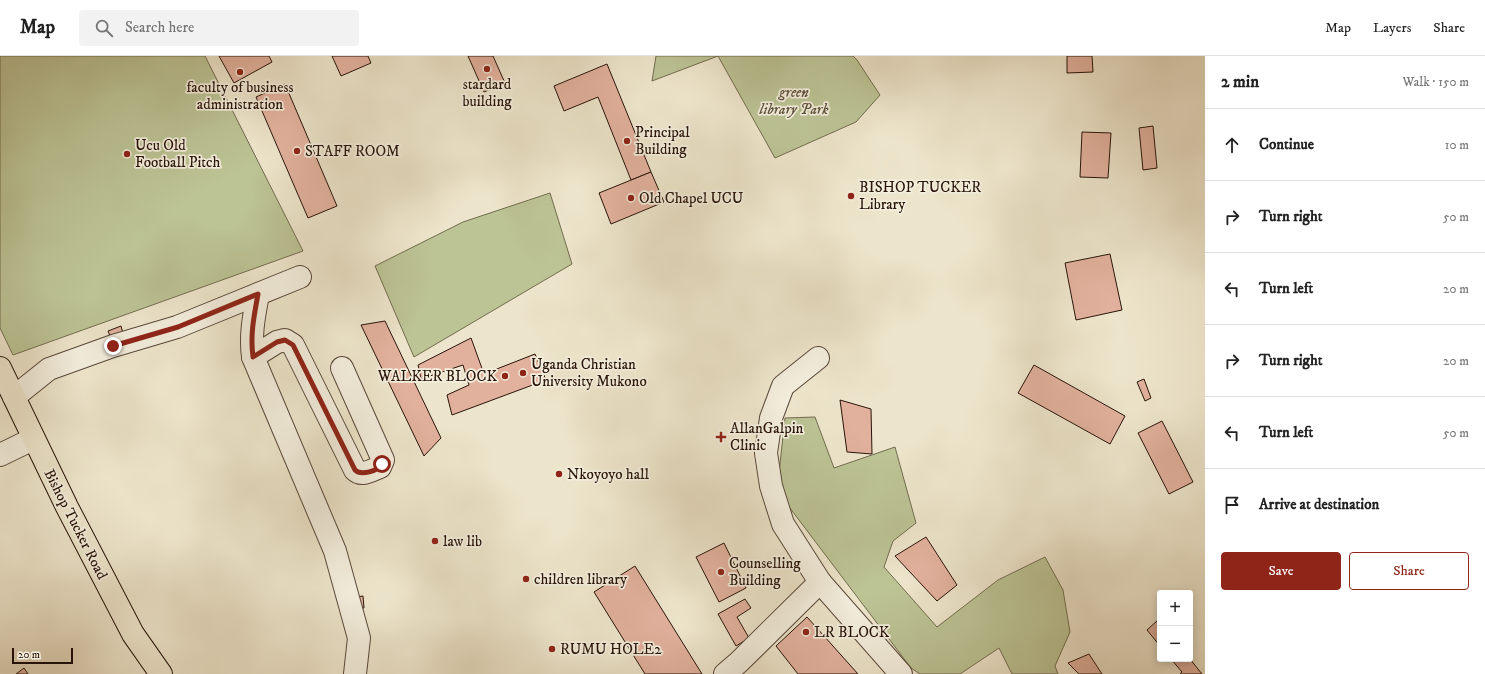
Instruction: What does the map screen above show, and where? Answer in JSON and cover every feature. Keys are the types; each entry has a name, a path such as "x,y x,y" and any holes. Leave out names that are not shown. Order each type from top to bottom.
{"main road":[{"name":"Bishop Tucker Road","path":"0,368 33,439 133,634 161,674"}],"street":[{"path":"14,397 48,369 113,346 178,327 300,277"},
{"path":"258,294 252,326 251,342 253,357 335,551 359,638 354,674"},
{"path":"253,357 277,342 285,340 293,345 355,470 362,474 380,467 383,460 342,368"},
{"path":"818,358 783,386 771,418 766,453 771,486 783,524 820,582 901,674"},
{"path":"0,455 33,439"},
{"path":"725,674 820,582"}],"green space":[{"name":"Ucu Old Football Pitch","path":"0,56 205,56 303,251 13,355 0,328"},
{"path":"656,56 718,56 652,81"},
{"name":"green library Park","path":"718,56 853,56 880,95 856,122 775,158"},
{"path":"550,193 572,264 414,357 375,266 463,222"},
{"path":"815,417 834,468 895,447 916,523 893,541 884,567 937,627 998,580 1045,557 1063,590 1070,632 1055,666 1058,674 1012,674 999,648 960,674 920,674 911,668 777,491 785,418"}],"building":[{"name":"faculty of business administration","path":"219,56 269,56 272,62 234,83"},
{"path":"332,56 368,56 371,63 341,76"},
{"name":"stardard building","path":"468,56 493,56 505,83 484,92"},
{"path":"1067,56 1092,56 1093,72 1067,73"},
{"name":"Principal Building","path":"607,64 651,172 631,180 598,97 564,111 554,86"},
{"name":"STAFF ROOM","path":"285,84 337,206 308,218 256,97"},
{"path":"1153,126 1157,168 1143,170 1139,128"},
{"path":"1082,132 1111,133 1108,178 1080,177"},
{"name":"Old Chapel UCU","path":"651,172 664,202 611,224 599,193"},
{"path":"1110,254 1122,310 1076,320 1065,263"},
{"path":"385,321 441,438 424,456 361,325"},
{"path":"121,326 124,337 112,341 108,331"},
{"name":"WALKER BLOCK","path":"471,338 484,374 535,354 546,380 452,415 447,395 469,385 463,365 421,379 418,365"},
{"path":"1034,365 1125,416 1110,444 1018,393"},
{"path":"1144,379 1151,398 1145,401 1137,382"},
{"path":"840,400 871,409 872,454 847,452"},
{"path":"1162,421 1193,482 1169,494 1138,433"},
{"path":"926,537 957,585 937,601 895,556"},
{"name":"Counselling Building","path":"724,543 746,588 719,602 696,557"},
{"path":"635,566 702,674 645,674 594,592"},
{"path":"363,596 364,608 358,609 356,597"},
{"path":"745,599 751,608 737,617 749,638 736,646 718,614"},
{"name":"LR BLOCK","path":"807,617 858,674 798,674 776,646"},
{"path":"1157,621 1157,642 1147,630"},
{"path":"1089,654 1102,674 1079,674 1068,663"},
{"path":"1174,662 1192,662 1202,674 1180,674 1182,672"},
{"path":"24,668 28,674 16,674"}],"place":[{"name":"stardard building","path":"487,69"},
{"name":"faculty of business administration","path":"240,72"},
{"name":"Principal Building","path":"627,141"},
{"name":"STAFF ROOM","path":"297,151"},
{"name":"Ucu Old Football Pitch","path":"127,154"},
{"name":"BISHOP TUCKER Library","path":"851,196"},
{"name":"Old Chapel UCU","path":"631,198"},
{"name":"Uganda Christian University Mukono","path":"523,373"},
{"name":"WALKER BLOCK","path":"505,376"},
{"name":"AllanGalpin Clinic","path":"721,437"},
{"name":"Nkoyoyo hall","path":"559,474"},
{"name":"law lib","path":"435,541"},
{"name":"Counselling Building","path":"721,572"},
{"name":"children library","path":"526,579"},
{"name":"LR BLOCK","path":"806,632"},
{"name":"RUMU HOLE2","path":"552,649"}],"route":[{"path":"113,346 178,327 258,294 252,326 251,342 253,357 277,342 285,340 293,345 355,470 362,474 380,467 382,464"}]}
